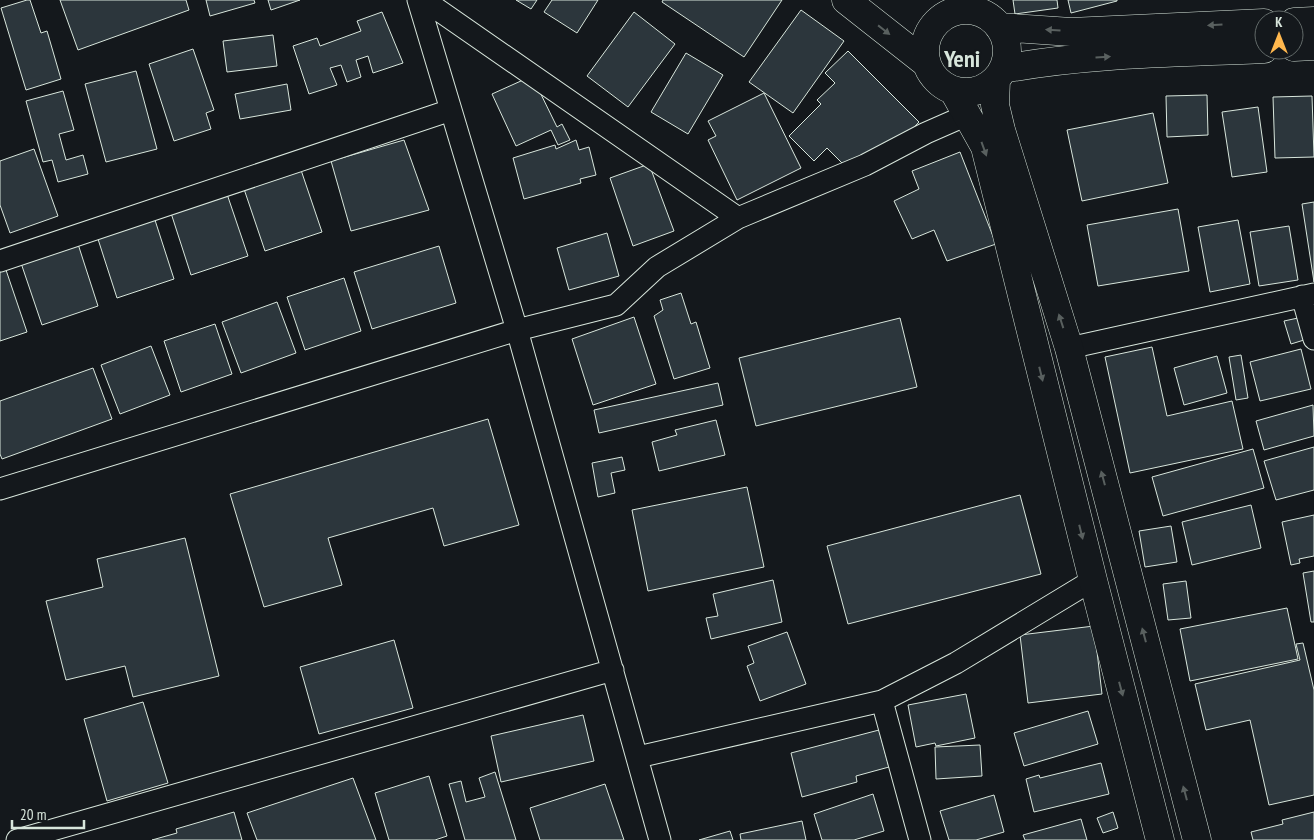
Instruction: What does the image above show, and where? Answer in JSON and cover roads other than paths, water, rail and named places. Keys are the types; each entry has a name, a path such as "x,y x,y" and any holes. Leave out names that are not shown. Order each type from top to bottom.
{"street":[{"path":"418,0 517,330 660,840"},
{"path":"424,0 738,218"},
{"path":"846,0 926,62"},
{"path":"1197,840 1069,348 1001,130 995,105 1000,74 1006,55 1005,39 999,26 986,16 951,5 951,13 938,20 930,31 925,46 926,62 932,76 953,90 967,92 984,88 1000,74 1036,62 1074,58 1254,49"},
{"path":"999,26 1071,32 1254,23"},
{"path":"953,90 984,147 1160,840"},
{"path":"0,261 451,110"},
{"path":"0,489 517,330 616,305 657,267 738,218 865,165 926,133 967,115"},
{"path":"1069,348 1308,295 1314,339"},
{"path":"638,757 882,701 956,663 1093,580"},
{"path":"17,840 613,670"},
{"path":"882,701 920,840"}],"district":[{"name":"Yeni","path":"962,58"}]}
